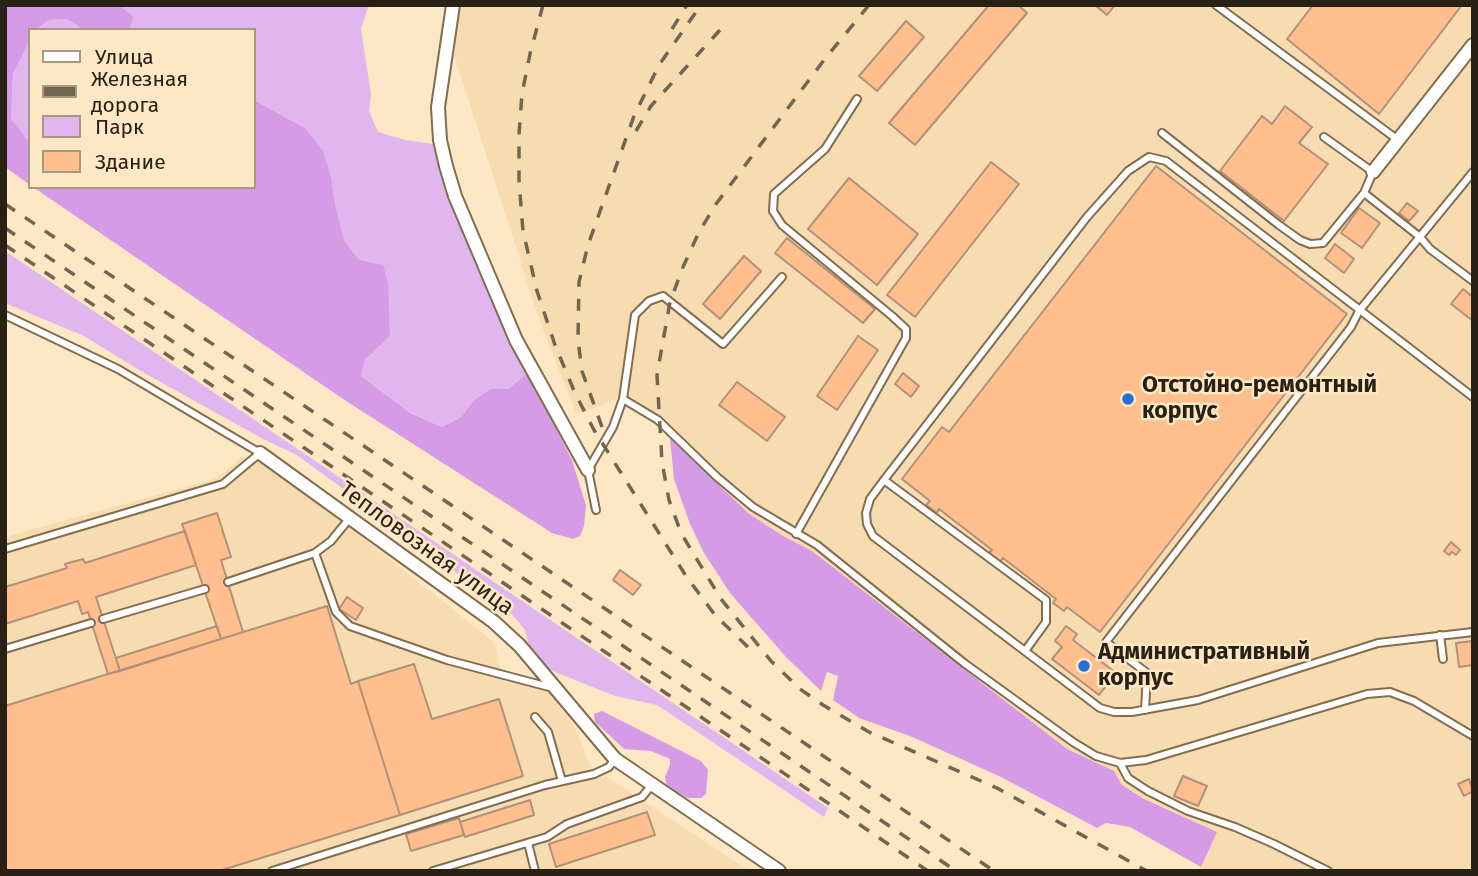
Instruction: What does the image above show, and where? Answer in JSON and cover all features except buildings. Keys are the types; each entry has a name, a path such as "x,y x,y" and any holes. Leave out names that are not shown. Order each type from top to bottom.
{"street":[{"path":"453,5 438,107 440,140 454,196 516,340 588,470"},
{"path":"1373,172 1473,45"},
{"name":"Тепловозная улица","path":"260,453 494,622 520,646 615,759 779,871"}],"lane":[{"path":"1216,5 1398,140"},
{"path":"796,534 906,338 906,329 782,225 773,211 774,194 825,149 857,99"},
{"path":"1162,133 1279,225 1310,244 1323,243 1364,193 1373,172 1324,137"},
{"path":"1473,397 1166,160 1149,157 1128,171 1093,210 884,480 870,499 866,513 867,524 873,536 1100,708 1115,712 1146,710 1198,700 1378,643 1473,632"},
{"path":"1146,710 1147,673 1106,642 1357,318 1359,311 1473,172"},
{"path":"1364,193 1473,281"},
{"path":"596,510 588,470 613,427 623,399 635,315 649,302 663,296 723,344 782,277"},
{"name":"Тепловозная улица","path":"5,315 118,369 260,453"},
{"path":"623,399 658,420 717,477 753,507 817,545 964,663 1096,756 1120,763 1146,760 1367,694 1390,692 1414,701 1473,736"},
{"path":"5,550 223,484 260,453"},
{"path":"884,480 1046,600 1046,622 1025,651"},
{"path":"228,582 314,553 331,541 349,519"},
{"path":"314,553 336,612 350,626 447,660 555,688"},
{"path":"103,619 205,589"},
{"path":"5,649 91,623"},
{"path":"1440,635 1443,659"},
{"path":"535,717 548,732 562,781"},
{"path":"272,871 602,771 615,759"},
{"path":"1120,763 1128,778 1158,796 1188,811 1236,827 1328,871"},
{"path":"433,871 547,837 567,824 642,797 652,786"},
{"path":"528,843 535,871"}],"shaded area":[{"path":"5,5 119,5 134,17 130,28 82,28 66,19 49,20 38,28 28,28 28,44 13,74 11,119 28,140 28,184 5,167"},
{"path":"462,5 1473,5 1473,871 1199,871 1217,832 1144,799 1122,785 1114,771 1067,749 812,551 748,513 651,421 617,399 577,415 539,319 452,48"},
{"path":"256,101 305,128 323,151 344,240 359,260 383,265 388,283 390,336 365,360 361,376 410,413 442,427 461,417 473,401 491,389 509,389 528,372 572,460 586,505 580,536 573,539 552,533 343,399 36,189 256,189"},
{"path":"670,438 748,513 812,551 1067,749 1114,771 1122,785 1144,799 1217,832 1201,867 1130,827 1106,823 1097,828 1001,777 910,736 859,718 833,700 838,676 827,672 821,691 786,657 730,593 704,553 674,479"},
{"path":"240,457 268,462 495,643 503,681 550,692 576,729 590,766 750,871 5,871 5,537 214,479 232,467"},
{"path":"602,711 701,761 708,770 706,794 701,798 688,798 667,788 665,777 670,759 651,751 624,749 595,722 594,714"}],"green space":[{"path":"119,5 369,5 361,29 371,95 369,111 378,132 433,144 474,260 509,340 528,372 509,389 473,401 461,417 442,427 410,413 361,376 365,360 390,336 389,321 359,260 344,240 331,177 305,128 256,101 256,28 130,28 134,17"},
{"path":"66,19 82,28 38,28 49,20"},
{"path":"28,44 28,141 11,120 13,74"},
{"path":"5,251 828,808 824,817 657,705 615,696 545,668 530,650 525,630 510,612 297,455 139,370 84,336 5,303"}],"railway":[{"path":"543,5 522,94 519,134 523,231 537,291 555,345 594,430 686,576 715,615 751,650"},
{"path":"672,29 687,5"},
{"path":"602,427 582,371 578,340 579,282 588,245 634,116 659,65 701,5"},
{"path":"869,5 824,60 716,204 683,267 670,302 657,375 662,462 669,500 681,533 721,599 771,661 800,689 869,732 997,788 1147,871"},
{"path":"636,131 651,106 720,30"},
{"path":"5,204 994,871"},
{"path":"5,228 956,871"},
{"path":"5,245 928,871"}],"place":[{"name":"Отстойно-ремонтный корпус","path":"1128,399"},
{"name":"Административный корпус","path":"1084,666"}]}
